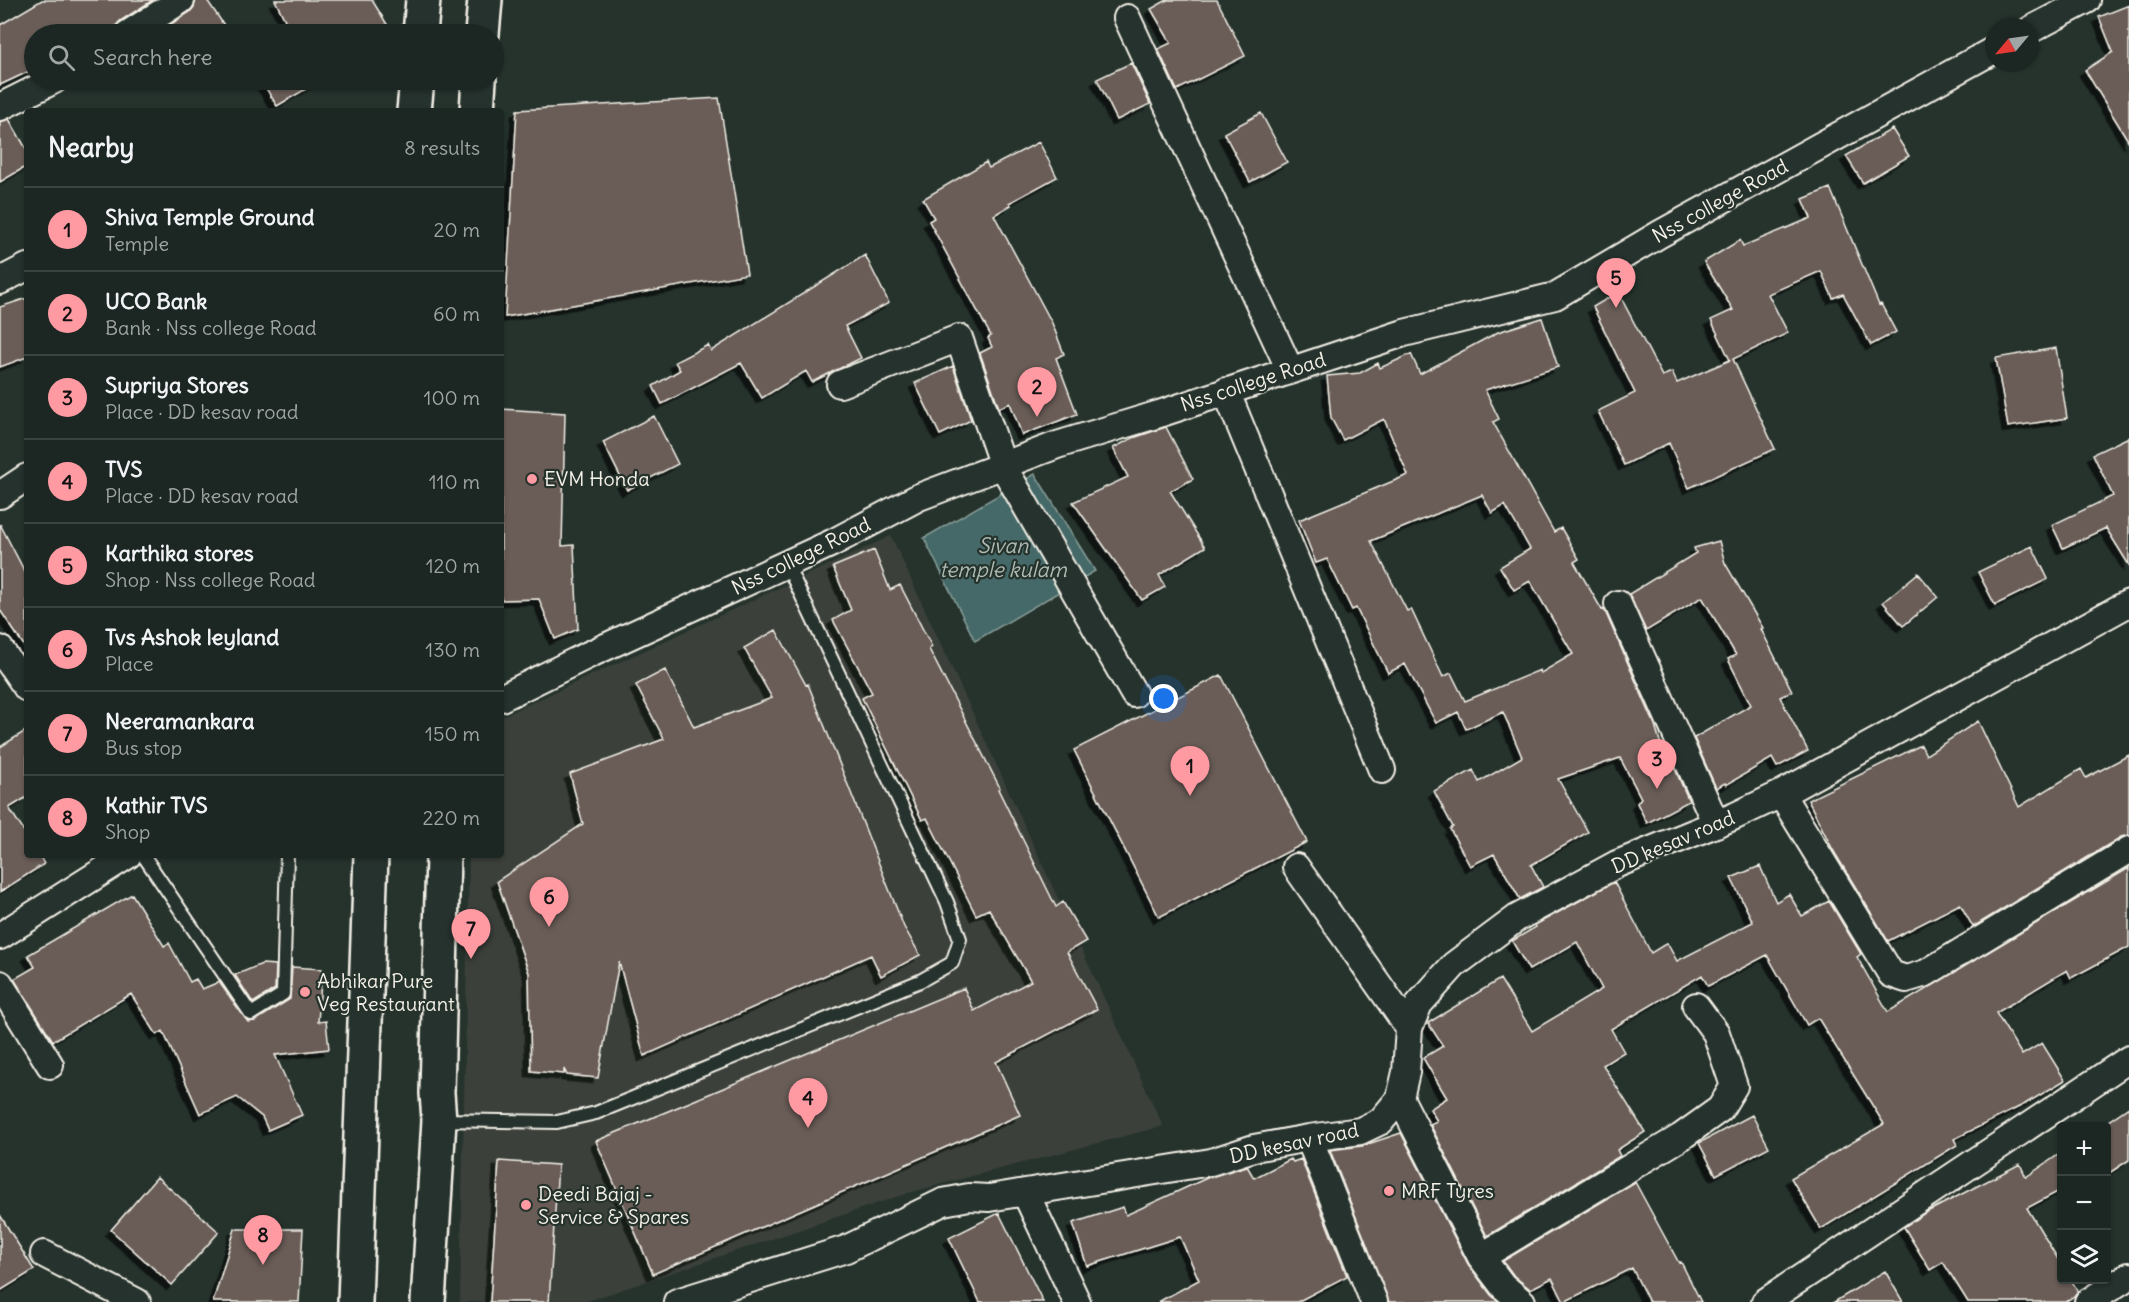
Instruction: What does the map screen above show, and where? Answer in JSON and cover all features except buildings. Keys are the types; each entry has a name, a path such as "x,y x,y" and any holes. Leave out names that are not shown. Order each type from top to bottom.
{"main road":[{"path":"421,24 423,0"},
{"path":"483,24 485,0"},
{"path":"414,108 416,90"},
{"path":"477,108 478,90"},
{"path":"355,1302 371,858"},
{"path":"428,1302 439,1120 437,1093 443,858"}],"street":[{"path":"144,24 181,0"},
{"path":"2039,25 2087,0"},
{"path":"1128,18 1290,370"},
{"name":"Nss college Road","path":"504,697 588,655 787,565 919,497 1057,445 1404,333 1555,296 1660,234 1985,55"},
{"path":"0,107 34,90"},
{"path":"0,281 24,269"},
{"path":"840,384 959,338 1003,466 1134,693"},
{"path":"1226,391 1382,770"},
{"path":"0,495 24,479"},
{"name":"DD kesav road","path":"677,1302 846,1249 943,1202 969,1197 988,1198 1211,1162 1254,1148 1360,1131 1382,1121 1400,1098 1406,1072 1409,1028 1419,1004 1454,965 1517,918 1617,864 1716,824 1780,794 2129,603"},
{"path":"1618,604 1716,824"},
{"path":"0,649 24,684"},
{"path":"1780,794 1891,974 1906,979 1926,973 2129,850"},
{"path":"0,936 123,858"},
{"path":"1296,867 1409,1028"},
{"path":"0,984 50,1065"},
{"path":"1481,1257 1681,1137 1720,1109 1734,1086 1716,1033 1696,1006"},
{"path":"1765,1302 2129,1059"},
{"path":"1400,1098 1481,1257 1503,1286 1522,1302"},
{"path":"1309,1138 1374,1302"},
{"path":"1025,1192 1077,1302"},
{"path":"44,1254 137,1302"},
{"path":"2088,1302 2129,1276"}],"lane":[{"path":"439,1120 557,1122 596,1113 920,981 952,963 960,939 947,902 787,565"},
{"path":"144,858 251,1014 283,994 287,858"}],"shaded area":[{"path":"891,536 1163,1126 908,1193 585,1302 460,1302 469,858 504,858 504,716"}],"water":[{"name":"Sivan temple kulam","path":"1035,474 1095,571 975,641 924,538"}],"place":[{"name":"Karthika stores","path":"1616,308"},
{"name":"UCO Bank","path":"1037,417"},
{"name":"EVM Honda","path":"532,479"},
{"name":"Supriya Stores","path":"1657,789"},
{"name":"Shiva Temple Ground","path":"1190,796"},
{"name":"Tvs Ashok leyland","path":"549,927"},
{"name":"Neeramankara","path":"471,959"},
{"name":"Abhikar Pure Veg Restaurant","path":"305,992"},
{"name":"TVS","path":"808,1128"},
{"name":"MRF Tyres","path":"1389,1191"},
{"name":"Deedi Bajaj - Service & Spares","path":"526,1205"},
{"name":"Kathir TVS","path":"263,1265"}]}
